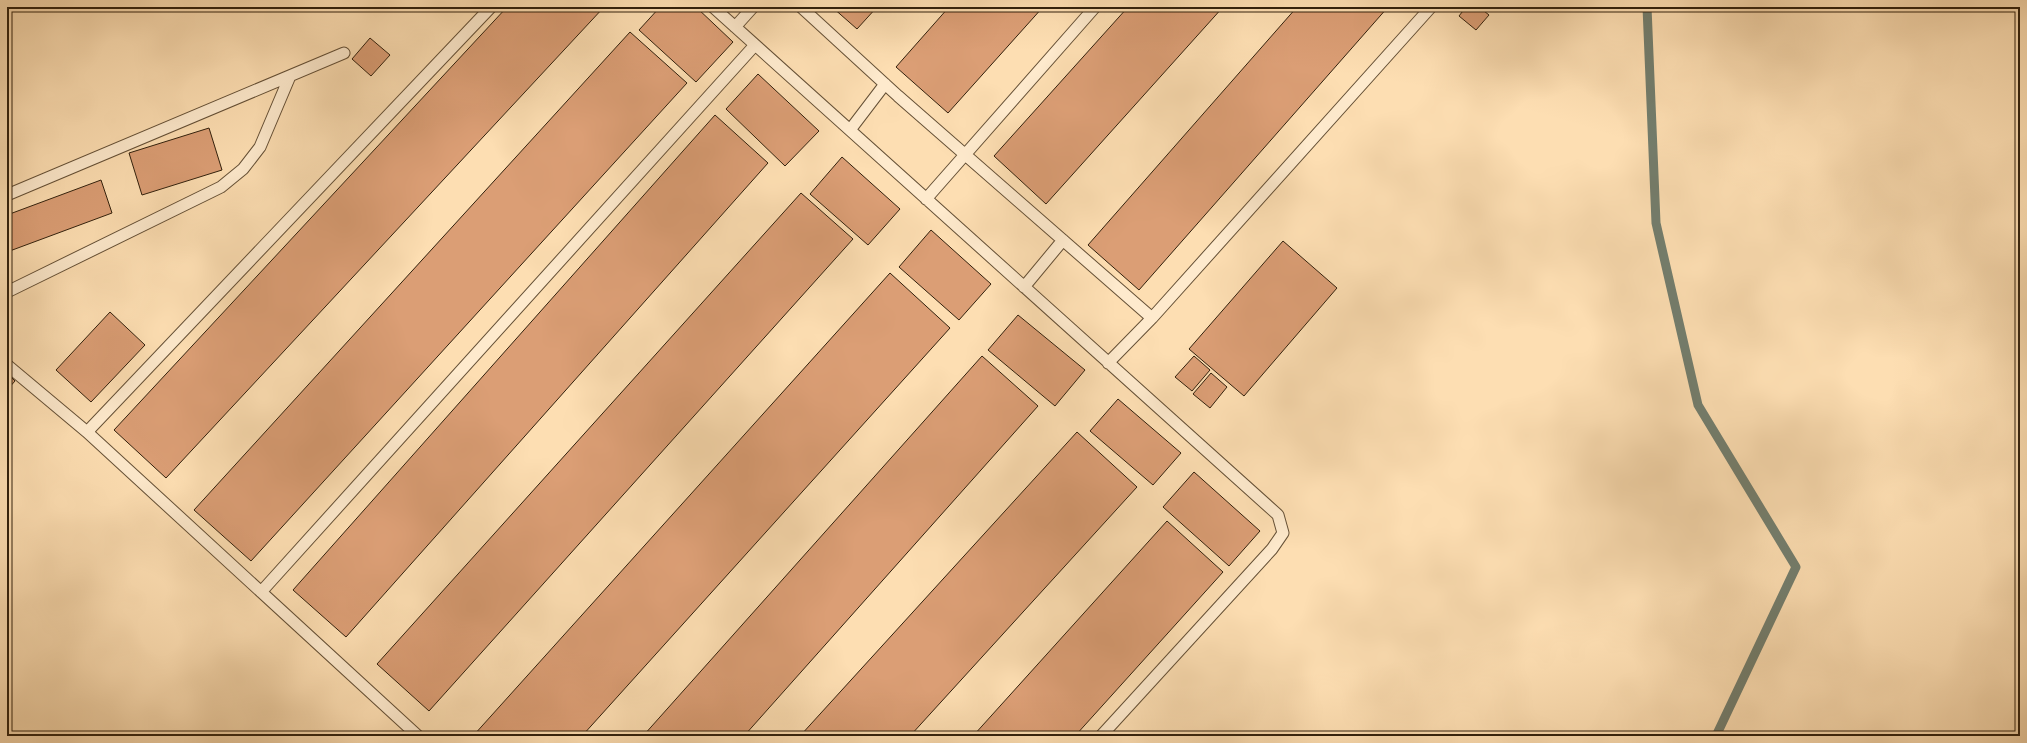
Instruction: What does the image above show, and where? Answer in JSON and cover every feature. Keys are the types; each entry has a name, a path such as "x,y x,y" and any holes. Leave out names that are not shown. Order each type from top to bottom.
{"lane":[{"path":"87,432 491,7"},
{"path":"713,7 1278,515 1283,533 1272,549 1101,736"},
{"path":"735,27 753,7"},
{"path":"801,7 964,154 1152,318"},
{"path":"926,199 964,154 1095,7"},
{"path":"1108,363 1152,318 1431,7"},
{"path":"261,592 755,45"},
{"path":"7,195 344,53"},
{"path":"7,292 221,187 244,169 260,148 290,76"},
{"path":"850,130 885,84"},
{"path":"1024,287 1063,240"},
{"path":"7,365 87,432 418,736"}],"building":[{"path":"507,7 604,7 166,478 114,430"},
{"path":"660,7 696,7 733,42 696,82 639,30"},
{"path":"832,7 877,7 857,29"},
{"path":"949,7 1043,7 948,113 896,67"},
{"path":"1128,7 1223,7 1046,204 994,156"},
{"path":"1297,7 1388,7 1139,290 1088,245"},
{"path":"1466,7 1479,7 1489,15 1476,30 1459,16"},
{"path":"630,32 687,83 251,561 194,510"},
{"path":"370,38 390,55 371,76 352,59"},
{"path":"758,74 819,131 785,166 726,109"},
{"path":"715,115 768,163 346,637 293,590"},
{"path":"209,128 222,170 142,195 129,153"},
{"path":"842,157 900,209 868,245 810,194"},
{"path":"101,180 112,213 7,252 7,215"},
{"path":"801,193 853,239 429,711 377,664"},
{"path":"931,230 991,284 959,320 899,267"},
{"path":"1283,241 1337,288 1244,396 1189,349"},
{"path":"890,273 950,328 582,736 473,736"},
{"path":"110,312 145,345 91,402 56,370"},
{"path":"1018,315 1085,370 1055,406 988,350"},
{"path":"982,356 1038,406 744,736 643,736"},
{"path":"1194,356 1210,370 1192,391 1175,377"},
{"path":"7,373 15,381 7,390"},
{"path":"1211,373 1227,387 1210,408 1193,394"},
{"path":"1118,399 1181,453 1153,485 1090,431"},
{"path":"1077,432 1137,487 910,736 800,736"},
{"path":"1194,472 1260,531 1229,566 1163,507"},
{"path":"1167,521 1223,572 1075,736 973,736"}],"waterway":[{"path":"1647,7 1656,223 1698,405 1796,567 1716,736"}]}
